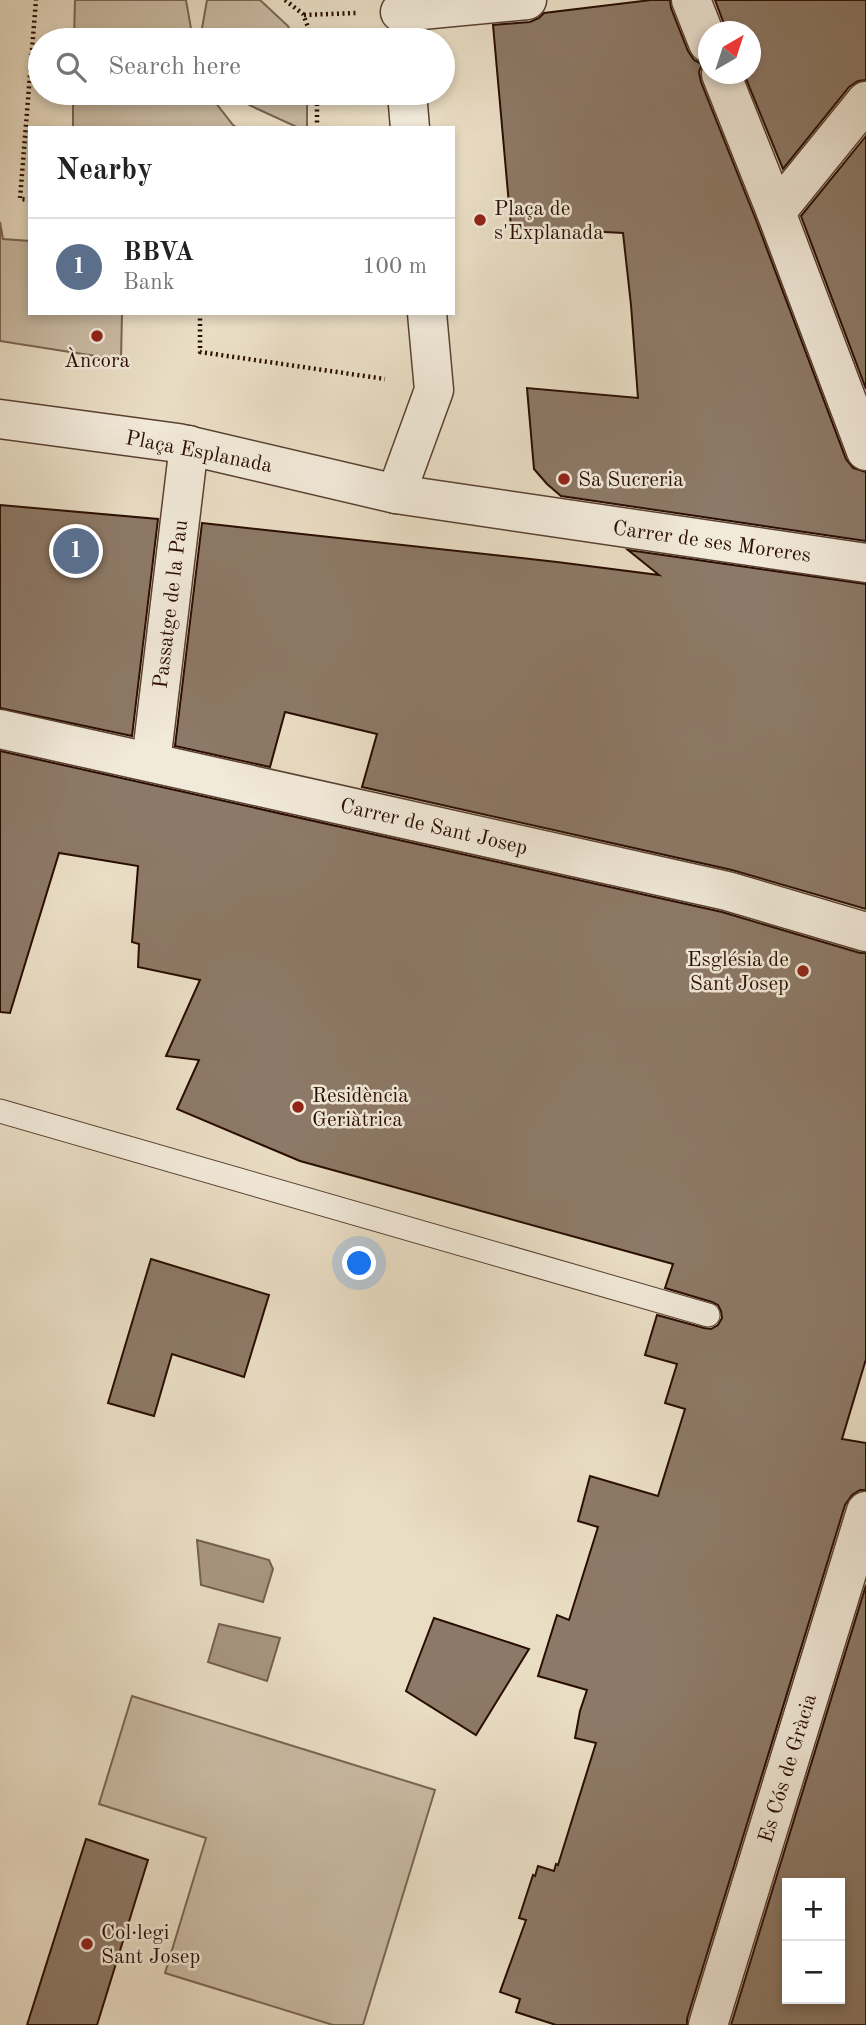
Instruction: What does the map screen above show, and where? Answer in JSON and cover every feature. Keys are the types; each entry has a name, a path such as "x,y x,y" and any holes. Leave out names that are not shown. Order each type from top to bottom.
{"street":[{"path":"401,17 527,0"},
{"path":"691,0 700,21"},
{"path":"725,84 866,451"},
{"path":"776,212 866,101"},
{"path":"408,105 410,126"},
{"path":"396,494 434,390 427,315"},
{"name":"Plaça Esplanada","path":"0,419 189,446 396,494 558,518"},
{"name":"Passatge de la Pau","path":"151,762 189,446"},
{"name":"Carrer de ses Moreres","path":"558,518 866,564"},
{"name":"Carrer de Sant Josep","path":"0,729 727,891 866,932"},
{"name":"Es Cós de Gràcia","path":"708,2025 866,1511"}],"lane":[{"path":"0,1111 708,1315"}],"path":[{"path":"34,28 36,0"},
{"path":"285,0 303,14 308,28"},
{"path":"28,100 20,199 28,200"},
{"path":"317,105 317,126"},
{"path":"200,315 200,352 395,381 428,406"}],"shaded area":[{"path":"75,0 186,0 191,28 74,28"},
{"path":"207,0 260,0 289,28 202,28"},
{"path":"73,105 217,105 235,126 73,126"},
{"path":"249,105 307,105 307,126 295,126"},
{"path":"0,222 3,239 28,241 28,315 122,315 121,360 0,341"},
{"path":"197,1540 269,1560 273,1569 263,1602 201,1585"},
{"path":"219,1624 280,1638 267,1681 208,1662"},
{"path":"132,1696 435,1790 363,2025 333,2025 165,1973 206,1838 99,1804"}],"building":[{"path":"670,0 688,51 698,62 698,84 702,84 756,220 846,459 853,468 866,472 866,541 561,496 534,469 527,388 638,398 623,233 511,227 493,25 530,22 544,13"},
{"path":"715,0 866,0 866,80 858,81 849,87 783,169 748,84 761,84 761,21 723,21"},
{"path":"866,136 866,389 801,216"},
{"path":"0,505 158,519 132,736 0,708"},
{"path":"202,523 659,575 628,550 866,584 866,909 732,870 362,787 377,734 285,712 270,767 175,746"},
{"path":"0,751 722,912 866,953 866,1359 842,1439 866,1443 866,1490 852,1495 845,1505 687,2025 556,2025 516,2012 520,1999 500,1992 526,1920 519,1918 533,1875 535,1876 538,1866 554,1871 556,1864 558,1865 596,1743 575,1738 587,1690 538,1676 557,1615 569,1620 598,1527 578,1521 590,1476 658,1496 685,1409 665,1403 677,1364 645,1355 657,1315 711,1329 718,1325 722,1318 718,1305 665,1288 673,1264 300,1161 177,1109 199,1060 166,1056 200,980 138,967 139,944 132,942 138,866 59,853 10,1013 0,1012"},
{"path":"151,1259 269,1295 244,1377 172,1354 154,1416 108,1403"},
{"path":"866,1585 866,2025 731,2025"},
{"path":"434,1618 529,1649 476,1735 406,1691"},
{"name":"Col·legi Sant Josep","path":"86,1839 148,1860 97,2025 27,2025"}],"place":[{"name":"Plaça de s'Explanada","path":"480,220"},
{"name":"Àncora","path":"97,336"},
{"name":"Sa Sucreria","path":"564,479"},
{"name":"BBVA","path":"76,551"},
{"name":"Església de Sant Josep","path":"803,971"},
{"name":"Residència Geriàtrica","path":"298,1107"},
{"name":"Col·legi Sant Josep","path":"87,1944"}]}
